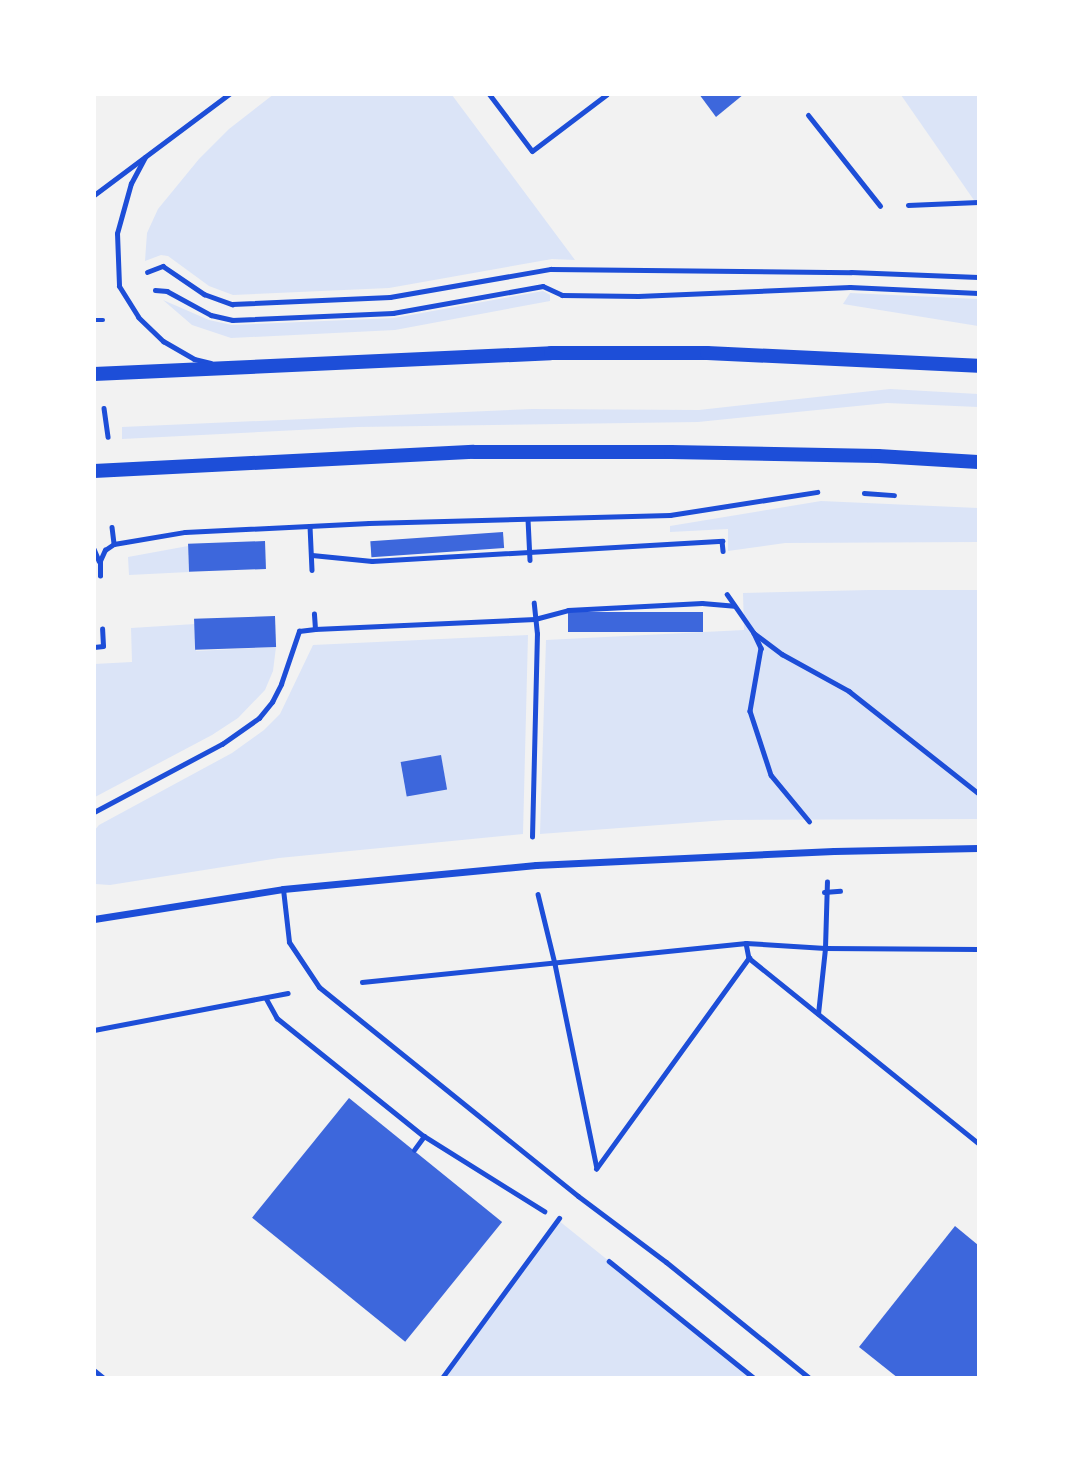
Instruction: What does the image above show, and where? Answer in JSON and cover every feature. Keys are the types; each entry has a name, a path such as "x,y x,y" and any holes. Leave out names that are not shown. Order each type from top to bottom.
{"main road":[{"path":"94,374 551,353 707,353 978,366"},
{"path":"94,471 474,452 878,456 978,462"}],"street":[{"path":"94,919 283,889 536,865 834,851 978,848"}],"lane":[{"path":"94,195 229,94"},
{"path":"489,94 532,150 607,94"},
{"path":"808,116 880,206"},
{"path":"145,157 131,183 117,233 119,286 138,317 163,341 194,359 229,367"},
{"path":"283,889 289,942 319,986 578,1196 666,1262 809,1377"}],"path":[{"path":"880,206 978,202"},
{"path":"148,271 163,266 204,294 232,304 390,298 551,269 851,272 978,278"},
{"path":"155,290 167,291 211,315 232,320 393,313 543,285 562,295 638,296 843,287 978,293"},
{"path":"94,320 103,320"},
{"path":"100,576 100,561 105,550 114,544 185,532 670,515 821,491"},
{"path":"860,493 900,495"},
{"path":"528,519 530,560"},
{"path":"310,526 312,570"},
{"path":"112,527 114,544"},
{"path":"312,555 372,561 722,541 723,551"},
{"path":"94,550 100,561"},
{"path":"727,594 754,633 761,649 750,711 771,775 834,851 824,892 825,948 818,1014"},
{"path":"534,603 532,833 538,902 555,964 597,1168"},
{"path":"94,813 222,744 259,718 272,702 281,684 299,631 535,619 568,610 702,603 734,606"},
{"path":"314,614 315,629"},
{"path":"94,647 103,646 102,629"},
{"path":"754,633 782,654 849,691 978,793"},
{"path":"824,892 840,891"},
{"path":"746,943 749,958 978,1143"},
{"path":"94,1030 319,986 746,943 825,948 978,949"},
{"path":"266,998 277,1018 424,1136 569,1228"},
{"path":"414,1150 424,1136"},
{"path":"601,1255 754,1377"},
{"path":"94,1370 104,1377"}],"shaded area":[{"path":"274,94 452,95 575,260 552,259 389,288 233,295 209,286 168,256 161,255 145,261 147,233 158,209 199,159 229,129"},
{"path":"901,95 978,95 978,206"},
{"path":"543,291 550,295 550,301 395,330 231,338 192,325 163,300 209,320 232,325 394,318"},
{"path":"850,293 978,299 978,326 843,304"},
{"path":"890,389 978,394 978,407 887,403 698,422 358,427 122,439 122,427 532,409 699,410"},
{"path":"821,501 978,508 978,542 785,543 728,551 728,529 670,532 670,526"},
{"path":"188,546 189,572 129,575 128,557"},
{"path":"978,590 978,819 726,820 540,834 546,640 744,630 743,593"},
{"path":"195,624 196,651 276,647 273,671 265,690 238,718 212,735 95,797 94,664 132,662 131,628"},
{"path":"528,635 523,834 279,858 110,885 95,884 94,831 99,825 232,753 264,730 280,714 313,645"},
{"path":"558,1220 753,1377 442,1378"}],"building":[{"path":"699,94 744,94 716,117"},
{"path":"503,532 504,548 371,557 370,541"},
{"path":"265,541 266,569 189,572 188,544"},
{"path":"568,612 703,612 703,632 568,632"},
{"path":"275,616 276,647 195,650 194,619"},
{"path":"441,755 447,789 407,797 401,762"},
{"path":"349,1098 502,1222 405,1342 252,1218"},
{"path":"955,1226 978,1245 978,1378 898,1378 859,1347"}]}
